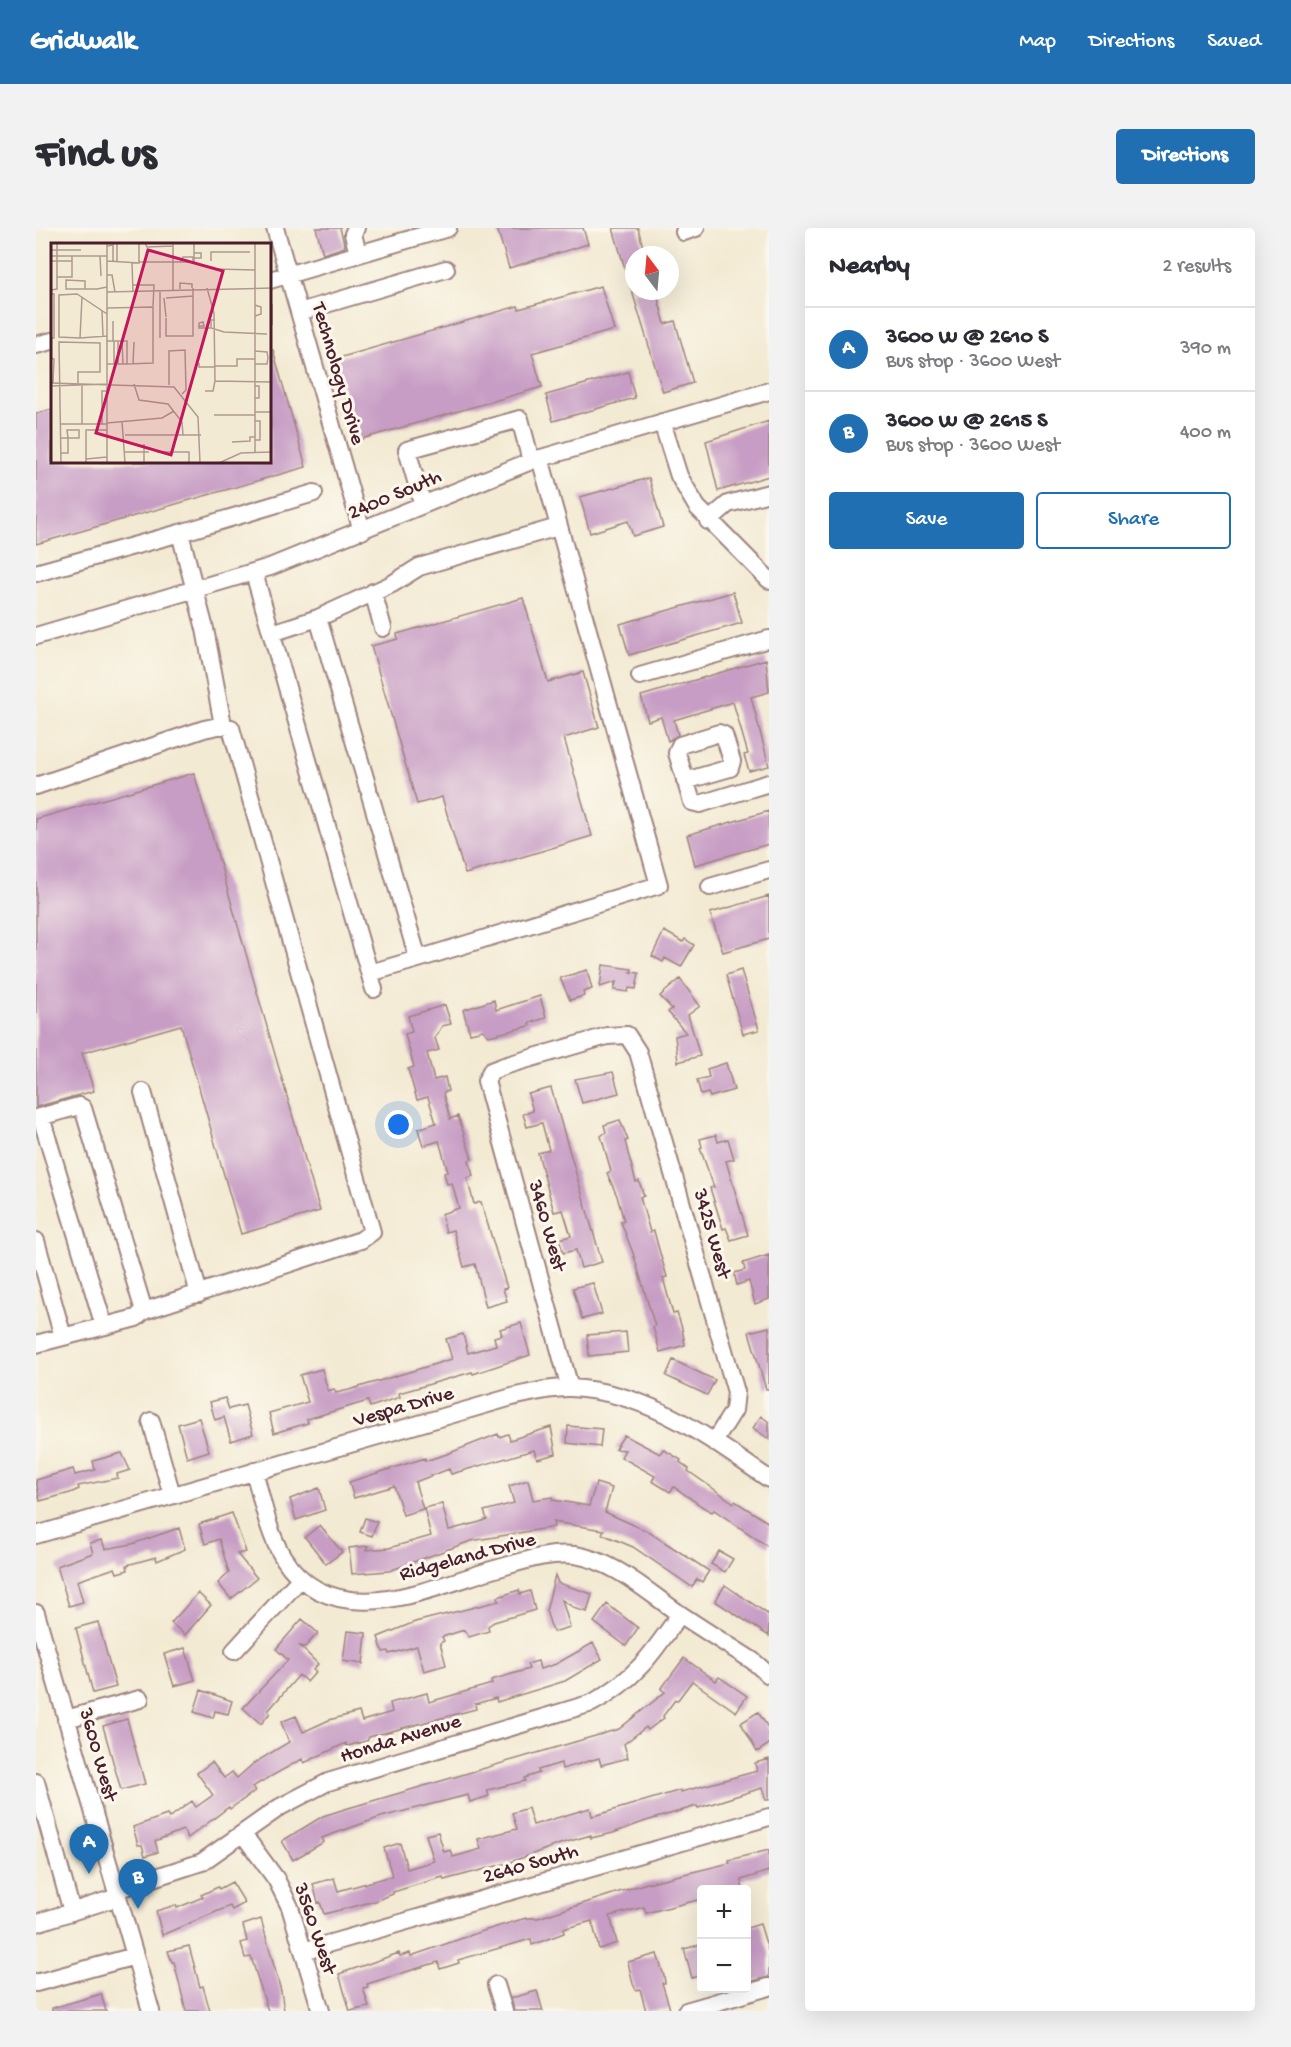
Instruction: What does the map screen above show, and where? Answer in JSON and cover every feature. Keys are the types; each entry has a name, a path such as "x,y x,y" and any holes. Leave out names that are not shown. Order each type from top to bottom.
{"street":[{"name":"Technology Drive","path":"275,228 362,531"},
{"path":"356,228 353,234 358,254"},
{"path":"272,279 448,228"},
{"path":"299,312 446,269"},
{"path":"36,345 51,340"},
{"name":"2400 South","path":"36,636 254,573 535,459 769,391"},
{"path":"254,573 372,981 418,959 659,885 558,527 520,418 407,450 423,505"},
{"path":"662,422 679,476 708,520 769,580"},
{"path":"708,520 728,504 769,493"},
{"path":"36,573 314,494"},
{"path":"272,633 318,618 419,567 558,527"},
{"path":"180,533 205,629 223,725"},
{"path":"373,592 383,628"},
{"path":"318,618 418,959"},
{"path":"640,676 769,639"},
{"path":"36,786 223,725 231,728 372,1232 361,1240 144,1311 136,1318 36,1344"},
{"path":"685,781 692,802 700,804 769,783"},
{"path":"710,887 769,870"},
{"name":"3460 West","path":"570,1388 488,1093 488,1075 504,1066 607,1036 627,1035"},
{"name":"3425 West","path":"627,1035 638,1052 736,1392 734,1410 714,1442"},
{"path":"143,1092 199,1294"},
{"path":"104,1326 38,1117 79,1106 83,1108 144,1311"},
{"path":"36,1241 63,1337"},
{"name":"Vespa Drive","path":"36,1535 512,1397 570,1388 642,1402 679,1419 769,1479"},
{"path":"151,1421 172,1495"},
{"name":"Ridgeland Drive","path":"255,1472 276,1542 283,1557 301,1578 331,1596 345,1600 376,1602 532,1558 560,1554 575,1556 612,1567 753,1661 769,1675"},
{"path":"234,1651 301,1578"},
{"name":"3600 West","path":"36,1613 151,2011"},
{"name":"Honda Avenue","path":"36,1923 72,1912 194,1866 280,1807 328,1782 592,1703 623,1685 639,1671 680,1614"},
{"path":"66,1719 140,1699"},
{"path":"36,1782 72,1912"},
{"name":"2640 South","path":"303,1951 769,1817"},
{"name":"3560 West","path":"243,1834 283,1892 321,2011"},
{"path":"36,1983 135,1956"},
{"path":"496,1985 504,2011"},
{"path":"690,2010 769,1987"}],"building":[{"path":"316,228 340,228 345,247 323,254"},
{"path":"497,228 583,228 588,244 509,268"},
{"path":"613,228 638,228 643,246 625,246 625,269"},
{"path":"601,286 614,330 532,353 542,387 358,440 335,359 518,306 519,309"},
{"path":"635,300 658,300 665,324 675,321 693,383 663,392"},
{"path":"272,350 306,467 36,544 36,414 51,409 51,464 272,464"},
{"path":"628,372 635,398 553,421 546,395"},
{"path":"769,421 769,476 718,491 706,441"},
{"path":"649,478 663,527 633,536 628,521 590,533 580,497"},
{"path":"733,592 742,623 629,655 620,624"},
{"path":"523,598 548,682 583,672 599,727 564,738 592,836 465,874 442,797 417,804 371,646 398,639 397,634"},
{"path":"766,659 769,692 751,697 769,766 749,771 744,755 748,754 733,702 674,720 678,735 668,741 661,717 648,721 641,696"},
{"path":"194,773 320,1211 241,1234 181,1025 82,1053 94,1091 36,1107 36,819"},
{"path":"769,811 769,844 695,865 687,835"},
{"path":"769,896 769,939 723,952 710,913"},
{"path":"664,931 683,942 685,939 694,945 681,967 665,958 663,962 652,956"},
{"path":"603,965 632,969 631,972 639,973 636,989 629,988 628,992 614,990 616,982 600,987"},
{"path":"587,970 592,989 583,992 584,996 570,1000 560,978"},
{"path":"741,970 759,1030 743,1034 726,975"},
{"path":"680,979 700,1006 688,1015 700,1056 678,1062 675,1036 686,1033 668,1012 672,1009 660,996"},
{"path":"540,996 546,1018 529,1023 530,1026 489,1036 483,1030 470,1033 463,1010 494,1000 496,1010"},
{"path":"445,1005 451,1024 442,1026 435,1038 439,1050 427,1053 434,1080 445,1077 448,1091 443,1093 450,1119 458,1116 472,1159 469,1160 473,1176 467,1178 474,1204 481,1202 507,1288 503,1289 507,1301 486,1307 475,1264 464,1267 453,1230 446,1232 441,1214 459,1208 452,1183 447,1184 444,1173 448,1172 439,1141 423,1146 418,1129 436,1123 428,1097 417,1100 408,1069 414,1067 405,1034 412,1032 408,1016"},
{"path":"726,1063 734,1090 710,1097 708,1093 701,1095 697,1080 709,1077 707,1069"},
{"path":"613,1072 619,1093 582,1103 575,1079"},
{"path":"551,1088 602,1262 581,1268 576,1250 563,1253 559,1239 571,1236 563,1210 554,1212 538,1153 549,1150 542,1123 527,1127 523,1114 533,1111 528,1094"},
{"path":"620,1120 628,1140 625,1141 636,1182 639,1181 644,1196 640,1197 650,1232 654,1231 667,1277 663,1278 673,1314 677,1313 685,1345 660,1352 653,1327 655,1326 621,1222 624,1221 617,1196 607,1173 611,1171 601,1136 606,1132 604,1125"},
{"path":"716,1135 718,1142 728,1139 734,1159 726,1161 748,1235 731,1240 726,1228 723,1229 710,1188 714,1187 700,1148 702,1147 700,1139"},
{"path":"769,1255 769,1299 755,1304 749,1281 737,1285 734,1273 745,1270 743,1263"},
{"path":"593,1283 602,1314 582,1319 573,1288"},
{"path":"521,1323 530,1355 473,1374 472,1372 399,1393 400,1397 370,1407 368,1401 307,1419 308,1423 274,1433 269,1413 308,1402 300,1375 322,1369 328,1391 334,1389 336,1393 349,1390 452,1359 446,1339 463,1334 468,1353 496,1345 494,1337 502,1335 500,1329"},
{"path":"769,1327 769,1389 766,1389 749,1332"},
{"path":"626,1332 628,1352 589,1356 587,1335"},
{"path":"673,1360 715,1380 707,1395 666,1376"},
{"path":"225,1398 229,1409 245,1405 253,1434 231,1441 224,1417 215,1420 210,1402"},
{"path":"761,1416 769,1422 769,1439 753,1428"},
{"path":"199,1418 209,1451 187,1458 178,1424"},
{"path":"568,1426 602,1429 600,1447 567,1443"},
{"path":"551,1427 556,1454 537,1459 534,1450 451,1474 449,1469 415,1482 423,1509 403,1515 394,1486 354,1498 349,1482 425,1458 425,1461 447,1454 498,1434 499,1437 508,1434 510,1440"},
{"path":"624,1435 660,1454 663,1449 681,1460 680,1462 689,1469 688,1471 734,1503 735,1501 769,1523 769,1547 714,1510 712,1512 703,1507 674,1487 670,1492 652,1481 655,1476 621,1457 625,1450 615,1449"},
{"path":"122,1453 130,1470 117,1474 118,1478 78,1486 79,1489 70,1493 40,1501 36,1480 73,1469 75,1475 95,1470 93,1461"},
{"path":"528,1480 533,1500 552,1497 553,1500 589,1506 596,1483 612,1488 605,1512 649,1532 709,1571 702,1582 697,1579 692,1587 633,1547 602,1534 604,1530 553,1522 554,1527 471,1541 389,1571 352,1574 349,1548 368,1546 366,1550 389,1548 431,1536 424,1508 442,1504 449,1530 480,1522 487,1519 484,1511 514,1503 509,1486"},
{"path":"319,1488 325,1510 296,1520 290,1499"},
{"path":"232,1513 246,1552 237,1554 257,1578 231,1599 218,1583 229,1573 219,1539 205,1544 199,1524"},
{"path":"365,1518 377,1522 372,1536 360,1532"},
{"path":"320,1525 342,1552 326,1564 305,1537"},
{"path":"179,1528 185,1549 157,1561 156,1557 127,1565 128,1570 117,1573 115,1568 77,1581 83,1602 69,1606 57,1566 93,1553 90,1543 102,1540 105,1549 132,1544"},
{"path":"719,1551 733,1559 725,1572 711,1564"},
{"path":"555,1575 558,1583 592,1594 587,1612 576,1609 562,1600 570,1627 553,1632 546,1611"},
{"path":"725,1585 769,1615 769,1636 715,1601"},
{"path":"519,1590 520,1594 530,1591 535,1610 494,1622 488,1626 489,1631 469,1637 464,1630 442,1637 444,1641 440,1643 446,1665 424,1671 417,1646 389,1654 388,1651 383,1652 378,1637 415,1622 499,1601 498,1597"},
{"path":"198,1593 211,1605 185,1635 171,1623"},
{"path":"607,1604 638,1628 626,1646 594,1622"},
{"path":"302,1619 318,1633 305,1647 300,1646 318,1664 313,1670 316,1672 307,1682 299,1675 268,1711 270,1713 261,1724 243,1708 288,1660 276,1649"},
{"path":"98,1622 116,1687 93,1693 76,1628"},
{"path":"347,1631 366,1633 363,1664 343,1661"},
{"path":"593,1643 602,1659 565,1681 497,1702 496,1698 475,1704 476,1709 369,1737 367,1741 347,1746 346,1743 304,1763 302,1759 252,1787 255,1791 230,1809 229,1807 188,1838 183,1830 155,1841 158,1852 145,1856 142,1845 138,1845 133,1827 167,1815 169,1818 192,1801 196,1807 213,1795 197,1773 212,1762 224,1778 232,1772 237,1778 254,1763 289,1742 281,1722 296,1716 303,1732 329,1720 359,1712 362,1721 392,1712 390,1703 427,1693 429,1702 492,1684 491,1680 529,1669 527,1664 538,1661 540,1669 556,1664"},
{"path":"185,1648 195,1680 174,1686 164,1654"},
{"path":"684,1658 716,1681 719,1677 747,1696 736,1712 692,1681 677,1701 675,1700 663,1716 664,1718 648,1730 646,1727 624,1744 628,1758 601,1765 599,1758 562,1769 561,1763 538,1770 539,1773 524,1778 525,1781 487,1790 489,1796 470,1802 468,1795 381,1817 322,1838 324,1842 293,1860 282,1841 323,1816 619,1729 665,1692 661,1689"},
{"path":"201,1690 232,1701 228,1714 215,1711 213,1718 194,1712"},
{"path":"758,1712 769,1729 769,1744 757,1752 741,1723"},
{"path":"127,1719 145,1784 121,1790 103,1726"},
{"path":"769,1759 769,1800 766,1800 762,1788 646,1821 613,1833 591,1838 591,1835 560,1844 508,1863 444,1880 443,1877 393,1892 375,1901 324,1914 320,1902 318,1903 313,1884 334,1878 338,1891 392,1876 384,1848 400,1843 407,1869 434,1861 426,1835 438,1832 444,1852 451,1850 453,1857 481,1849 478,1839 517,1829 512,1813 528,1808 533,1825 590,1808 592,1816 597,1815 681,1790 681,1792 757,1771 755,1763"},
{"path":"769,1850 769,1871 741,1880 742,1885 697,1885 697,1900 646,1913 644,1907 610,1916 617,1943 599,1949 592,1921 563,1929 564,1933 532,1945 531,1939 458,1960 459,1963 440,1969 438,1962 367,1984 368,1987 363,1988 369,2007 350,2011 339,1974 399,1953 400,1956 410,1953 411,1956 526,1918 538,1918 647,1883 730,1863 729,1860"},
{"path":"232,1882 245,1903 232,1910 230,1906 162,1935 156,1911 176,1905 177,1908"},
{"path":"261,1919 281,1991 284,2011 268,2011 251,1957 245,1958 241,1943 247,1941 243,1925"},
{"path":"760,1924 769,1953 769,1977 751,1982 751,1939 751,1927"},
{"path":"697,1945 697,1976 692,1978 684,1949"},
{"path":"189,1946 200,1987 203,1986 210,2011 186,2011 174,1962 168,1951"},
{"path":"657,1954 664,1976 665,1983 662,1983 670,2009 646,2011 640,1989 636,1990 633,1984 628,1962"},
{"path":"537,1991 543,2011 514,2011 511,1998"},
{"path":"101,1994 106,2011 52,2011 52,2008"}],"place":[{"name":"3600 W @ 2610 S","path":"89,1874"},
{"name":"3600 W @ 2615 S","path":"138,1909"}]}
